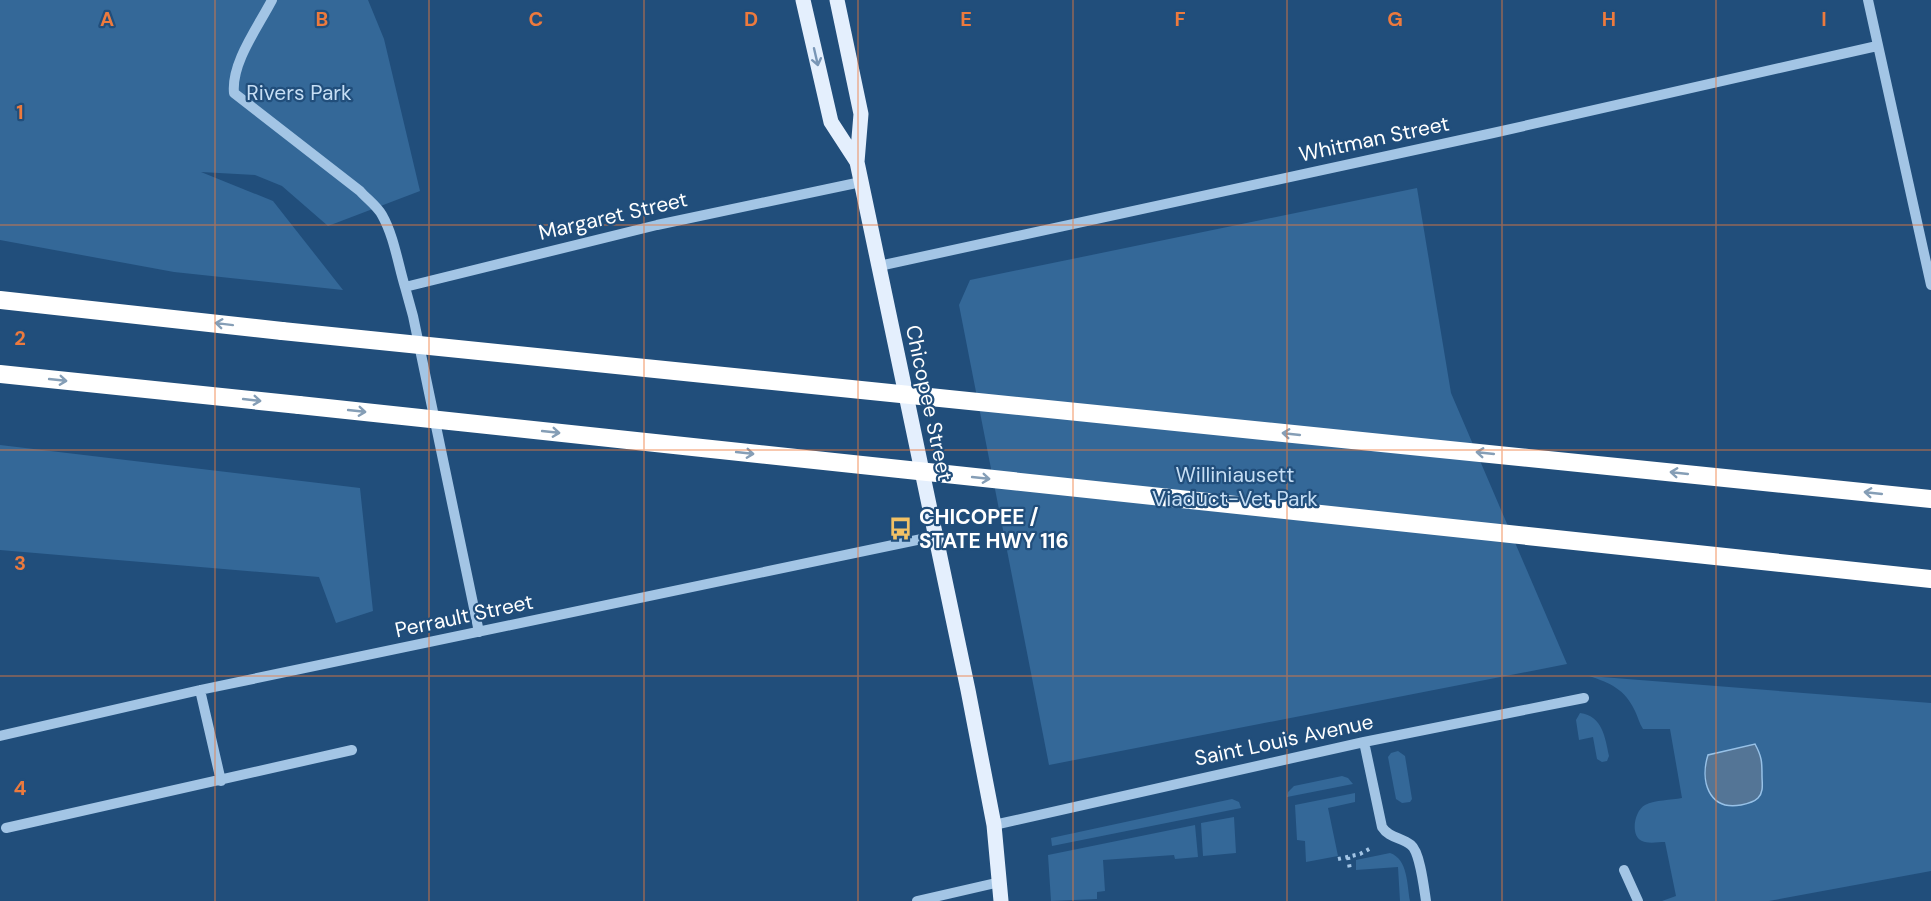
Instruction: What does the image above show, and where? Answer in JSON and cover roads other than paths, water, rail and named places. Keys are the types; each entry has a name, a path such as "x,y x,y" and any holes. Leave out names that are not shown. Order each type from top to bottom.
{"highway":[{"path":"0,288 158,317"},
{"path":"0,300 282,331 1931,499"},
{"path":"0,374 1931,579"}],"main road":[{"path":"802,0 831,122 856,162"},
{"path":"837,0 861,114 856,162"},
{"name":"Chicopee Street","path":"856,162 936,536 994,825 1001,901"}],"street":[{"path":"272,0 238,64 233,82 234,93 360,191 382,216 391,237 413,316 479,632"},
{"path":"1868,0 1931,285"},
{"name":"Whitman Street","path":"879,266 1493,133 1877,46"},
{"name":"Margaret Street","path":"405,287 657,225 861,182"},
{"name":"Perrault Street","path":"0,736 200,690 936,536"},
{"path":"200,690 221,781"},
{"name":"Saint Louis Avenue","path":"994,825 1364,742 1584,698"},
{"path":"1364,742 1382,827 1390,836 1408,843 1416,850 1426,901"},
{"path":"6,828 352,750"},
{"path":"1624,870 1638,901"},
{"path":"916,901 1000,882"}],"place":[{"name":"CHICOPEE / STATE HWY 116","path":"901,529"}],"park label":[{"name":"Rivers Park","path":"299,93"},
{"name":"Williniausett Viaduct-Vet Park","path":"1235,487"}]}
